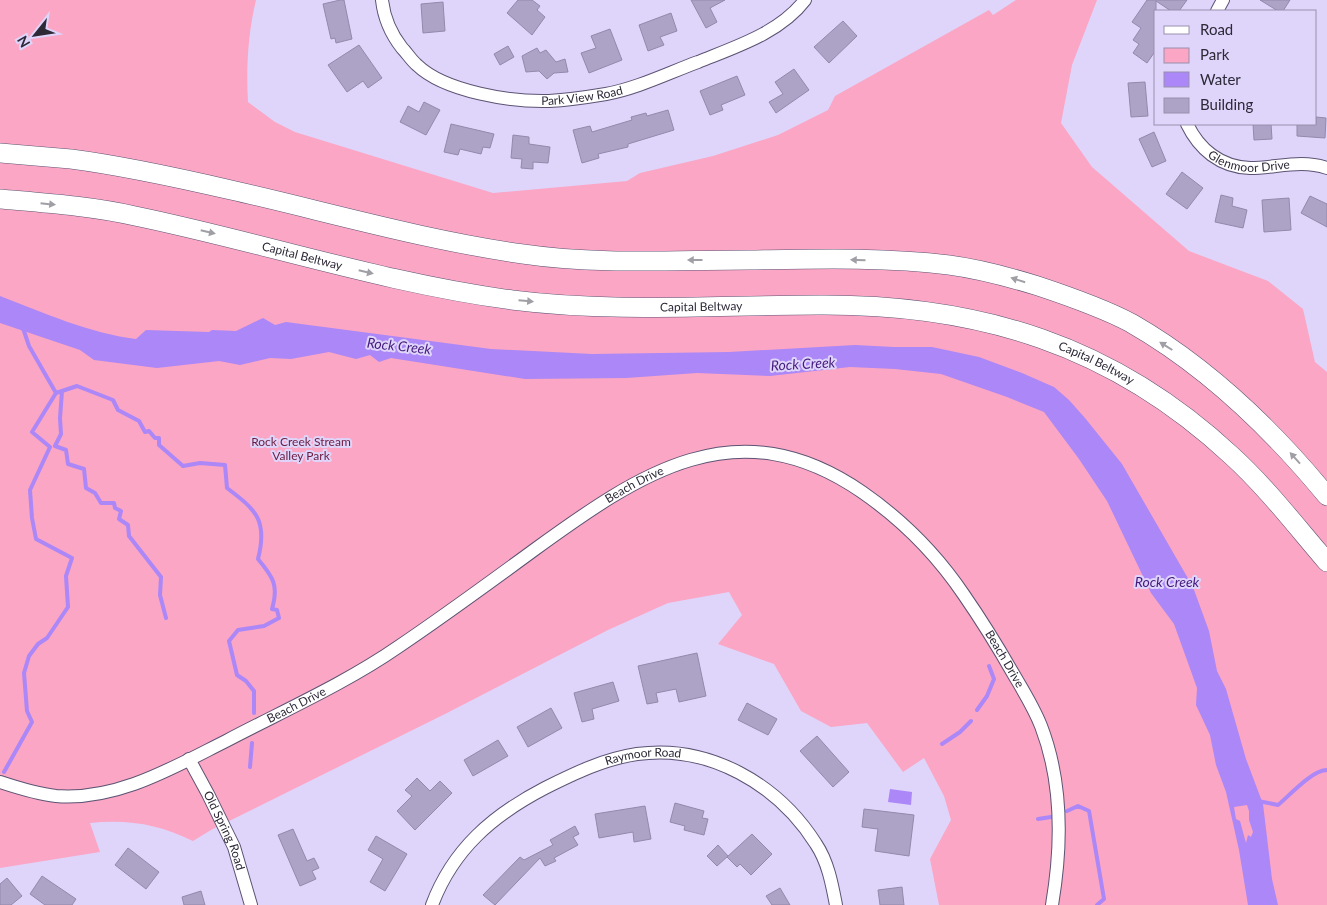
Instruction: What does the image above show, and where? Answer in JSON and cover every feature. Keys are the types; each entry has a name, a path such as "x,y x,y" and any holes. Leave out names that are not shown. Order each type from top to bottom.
{"highway":[{"path":"0,153 74,160 148,172 461,244 527,255 634,260 892,260 951,265 1012,278 1064,294 1128,322 1175,351 1219,384 1260,421 1298,461 1327,496"},
{"name":"Capital Beltway","path":"0,199 130,214 211,232 366,272 447,289 513,300 580,306 888,306 940,312 997,324 1042,338 1101,363 1146,389 1188,419 1230,454 1266,490 1327,562"}],"street":[{"name":"Park View Road","path":"382,0 383,9 393,36 417,66 442,82 471,92 516,99 550,101 605,94 631,88 710,57 765,34 798,9 805,0"},
{"name":"Glenmoor Drive","path":"1187,125 1194,140 1225,163 1249,168 1295,164 1318,165 1327,168"},
{"name":"Beach Drive","path":"0,782 35,793 58,796 82,796 124,788 189,759 326,689 395,650 575,520 631,485 662,470 696,458 732,452 763,453 789,457 818,466 847,482 876,502 907,529 954,579 998,647 1032,706 1042,729 1057,788 1059,818 1058,851 1052,905"},
{"name":"Raymoor Road","path":"432,905 440,884 458,858 486,826 528,797 576,772 602,762 638,754 676,752 698,756 738,771 771,792 791,810 817,845 831,879 836,905"},
{"name":"Old Spring Road","path":"189,759 234,847 251,905"}],"green space":[{"name":"Rock Creek Stream Valley Park","path":"0,0 256,0 248,51 248,102 275,122 295,132 493,193 627,181 640,173 713,156 778,135 828,110 835,96 989,10 993,15 1016,0 1097,0 1072,65 1061,123 1092,167 1189,251 1268,281 1303,309 1315,362 1327,372 1327,905 939,905 930,859 951,820 944,796 924,758 903,772 867,723 831,727 801,711 774,664 718,644 742,615 729,592 668,603 608,630 447,713 211,830 193,841 168,830 143,824 130,822 90,823 100,852 0,868"}],"water":[{"name":"Rock Creek","path":"0,296 84,327 136,339 146,330 236,331 263,318 275,325 286,322 491,349 592,354 729,352 855,345 932,347 979,357 1054,387 1085,418 1122,464 1193,587 1209,631 1217,671 1226,689 1246,759 1263,804 1272,879 1278,905 1248,905 1239,850 1226,792 1216,765 1210,735 1196,705 1197,688 1174,624 1151,593 1107,501 1044,412 941,374 895,369 850,367 770,376 697,373 626,378 525,379 391,358 379,362 370,355 356,359 329,352 291,359 270,358 240,365 219,361 157,368 94,360 80,350 0,323","holes":["1247,805 1249,820 1253,832 1251,837 1248,835 1246,843 1240,821 1236,819 1234,807"]},
{"path":"890,789 912,792 911,805 888,802"}],"building":[{"path":"344,0 352,39 336,43 335,38 331,39 323,4"},
{"path":"518,0 532,0 540,6 537,10 545,17 532,35 507,13"},
{"path":"691,0 725,0 710,8 717,22 706,28"},
{"path":"1147,0 1187,0 1180,10 1170,10 1156,1 1156,10 1154,10 1154,53 1147,63 1133,53 1139,44 1133,40 1141,28 1132,22"},
{"path":"1260,0 1290,0 1284,10 1276,10"},
{"path":"443,2 445,31 423,33 421,4"},
{"path":"671,13 677,31 660,37 664,45 648,51 639,25"},
{"path":"843,21 857,36 829,63 814,47"},
{"path":"610,29 622,60 589,73 581,53 596,48 591,36"},
{"path":"359,45 382,78 368,88 363,81 347,92 328,65"},
{"path":"508,46 514,57 500,65 494,54"},
{"path":"537,48 540,53 546,50 556,62 565,59 568,72 554,73 547,79 539,71 526,72 522,56"},
{"path":"794,69 809,90 776,113 769,102 783,94 775,82"},
{"path":"737,76 745,95 721,105 723,110 710,115 700,91"},
{"path":"1145,82 1148,116 1131,117 1128,83"},
{"path":"424,102 440,110 426,135 400,122 408,106 419,112"},
{"path":"668,110 674,130 628,144 628,147 598,154 599,158 582,163 573,130 590,126 592,132 632,120 631,117 646,113 647,116"},
{"path":"1317,117 1326,118 1325,138 1297,136 1297,125 1317,125"},
{"path":"451,124 494,134 490,148 483,147 481,154 460,149 458,155 444,152"},
{"path":"1253,125 1271,125 1272,139 1254,140"},
{"path":"1154,132 1166,161 1152,167 1139,139"},
{"path":"513,135 529,137 529,144 550,147 548,163 533,162 533,169 521,168 522,159 511,158"},
{"path":"1182,172 1203,188 1187,209 1166,194"},
{"path":"1221,195 1233,198 1232,206 1247,210 1243,228 1215,222"},
{"path":"1310,196 1327,204 1327,227 1301,213"},
{"path":"1289,198 1291,230 1264,232 1262,200"},
{"path":"697,653 706,696 679,702 676,689 656,693 658,702 647,704 638,666"},
{"path":"613,682 619,701 592,709 594,719 582,722 574,693"},
{"path":"747,703 777,719 768,735 738,720"},
{"path":"551,708 562,728 528,747 517,727"},
{"path":"817,736 849,772 833,787 800,751"},
{"path":"498,740 508,756 473,776 464,760"},
{"path":"417,778 430,791 440,781 452,793 415,830 397,811 412,796 405,790"},
{"path":"675,803 704,811 702,818 708,819 704,835 684,830 685,826 670,822"},
{"path":"645,806 651,839 634,842 633,832 599,838 595,814"},
{"path":"864,809 914,815 909,856 875,851 878,829 862,827"},
{"path":"575,826 579,834 573,837 578,845 554,858 556,861 545,866 540,858 495,905 483,895 520,857 524,860 553,845 550,840"},
{"path":"293,829 307,861 314,858 319,868 312,871 316,879 300,886 278,835"},
{"path":"752,834 772,854 751,875 740,864 737,867 727,857"},
{"path":"376,836 407,854 385,891 370,882 383,859 368,850"},
{"path":"718,845 728,856 717,866 707,856"},
{"path":"128,848 159,872 146,889 115,865"},
{"path":"42,876 76,899 72,905 45,905 30,894"},
{"path":"7,878 22,896 11,905 0,905 0,884"},
{"path":"902,887 904,905 880,905 878,890"},
{"path":"780,888 790,905 772,905 766,896"},
{"path":"201,891 205,905 184,905 182,897"}],"waterway":[{"path":"4,772 32,722 27,711 24,673 29,656 38,644 47,638 68,607 66,576 72,558 36,539 30,490 50,447 32,432 56,393 29,346 23,328"},
{"path":"56,393 77,386 113,400 118,410 139,421 145,432 149,431 155,438 159,438 159,445 183,466 200,463 225,465 227,488 252,510 260,525 261,546 258,559 268,571 275,587 272,609 277,610 279,618 264,626 238,630 229,641 237,675 246,681 254,691 254,713"},
{"path":"62,391 61,434 55,446 66,450 68,464 84,469 86,488 95,493 101,503 114,503 115,508 121,511 119,519 128,525 129,536 161,577 160,595 166,618"},
{"path":"977,710 987,696 994,679 989,666"},
{"path":"942,744 960,732 971,721"},
{"path":"250,767 252,743"},
{"path":"1258,801 1278,805 1308,778 1327,770"},
{"path":"1067,811 1078,806 1089,811 1104,899 1097,905"},
{"path":"1038,819 1051,817"}]}
